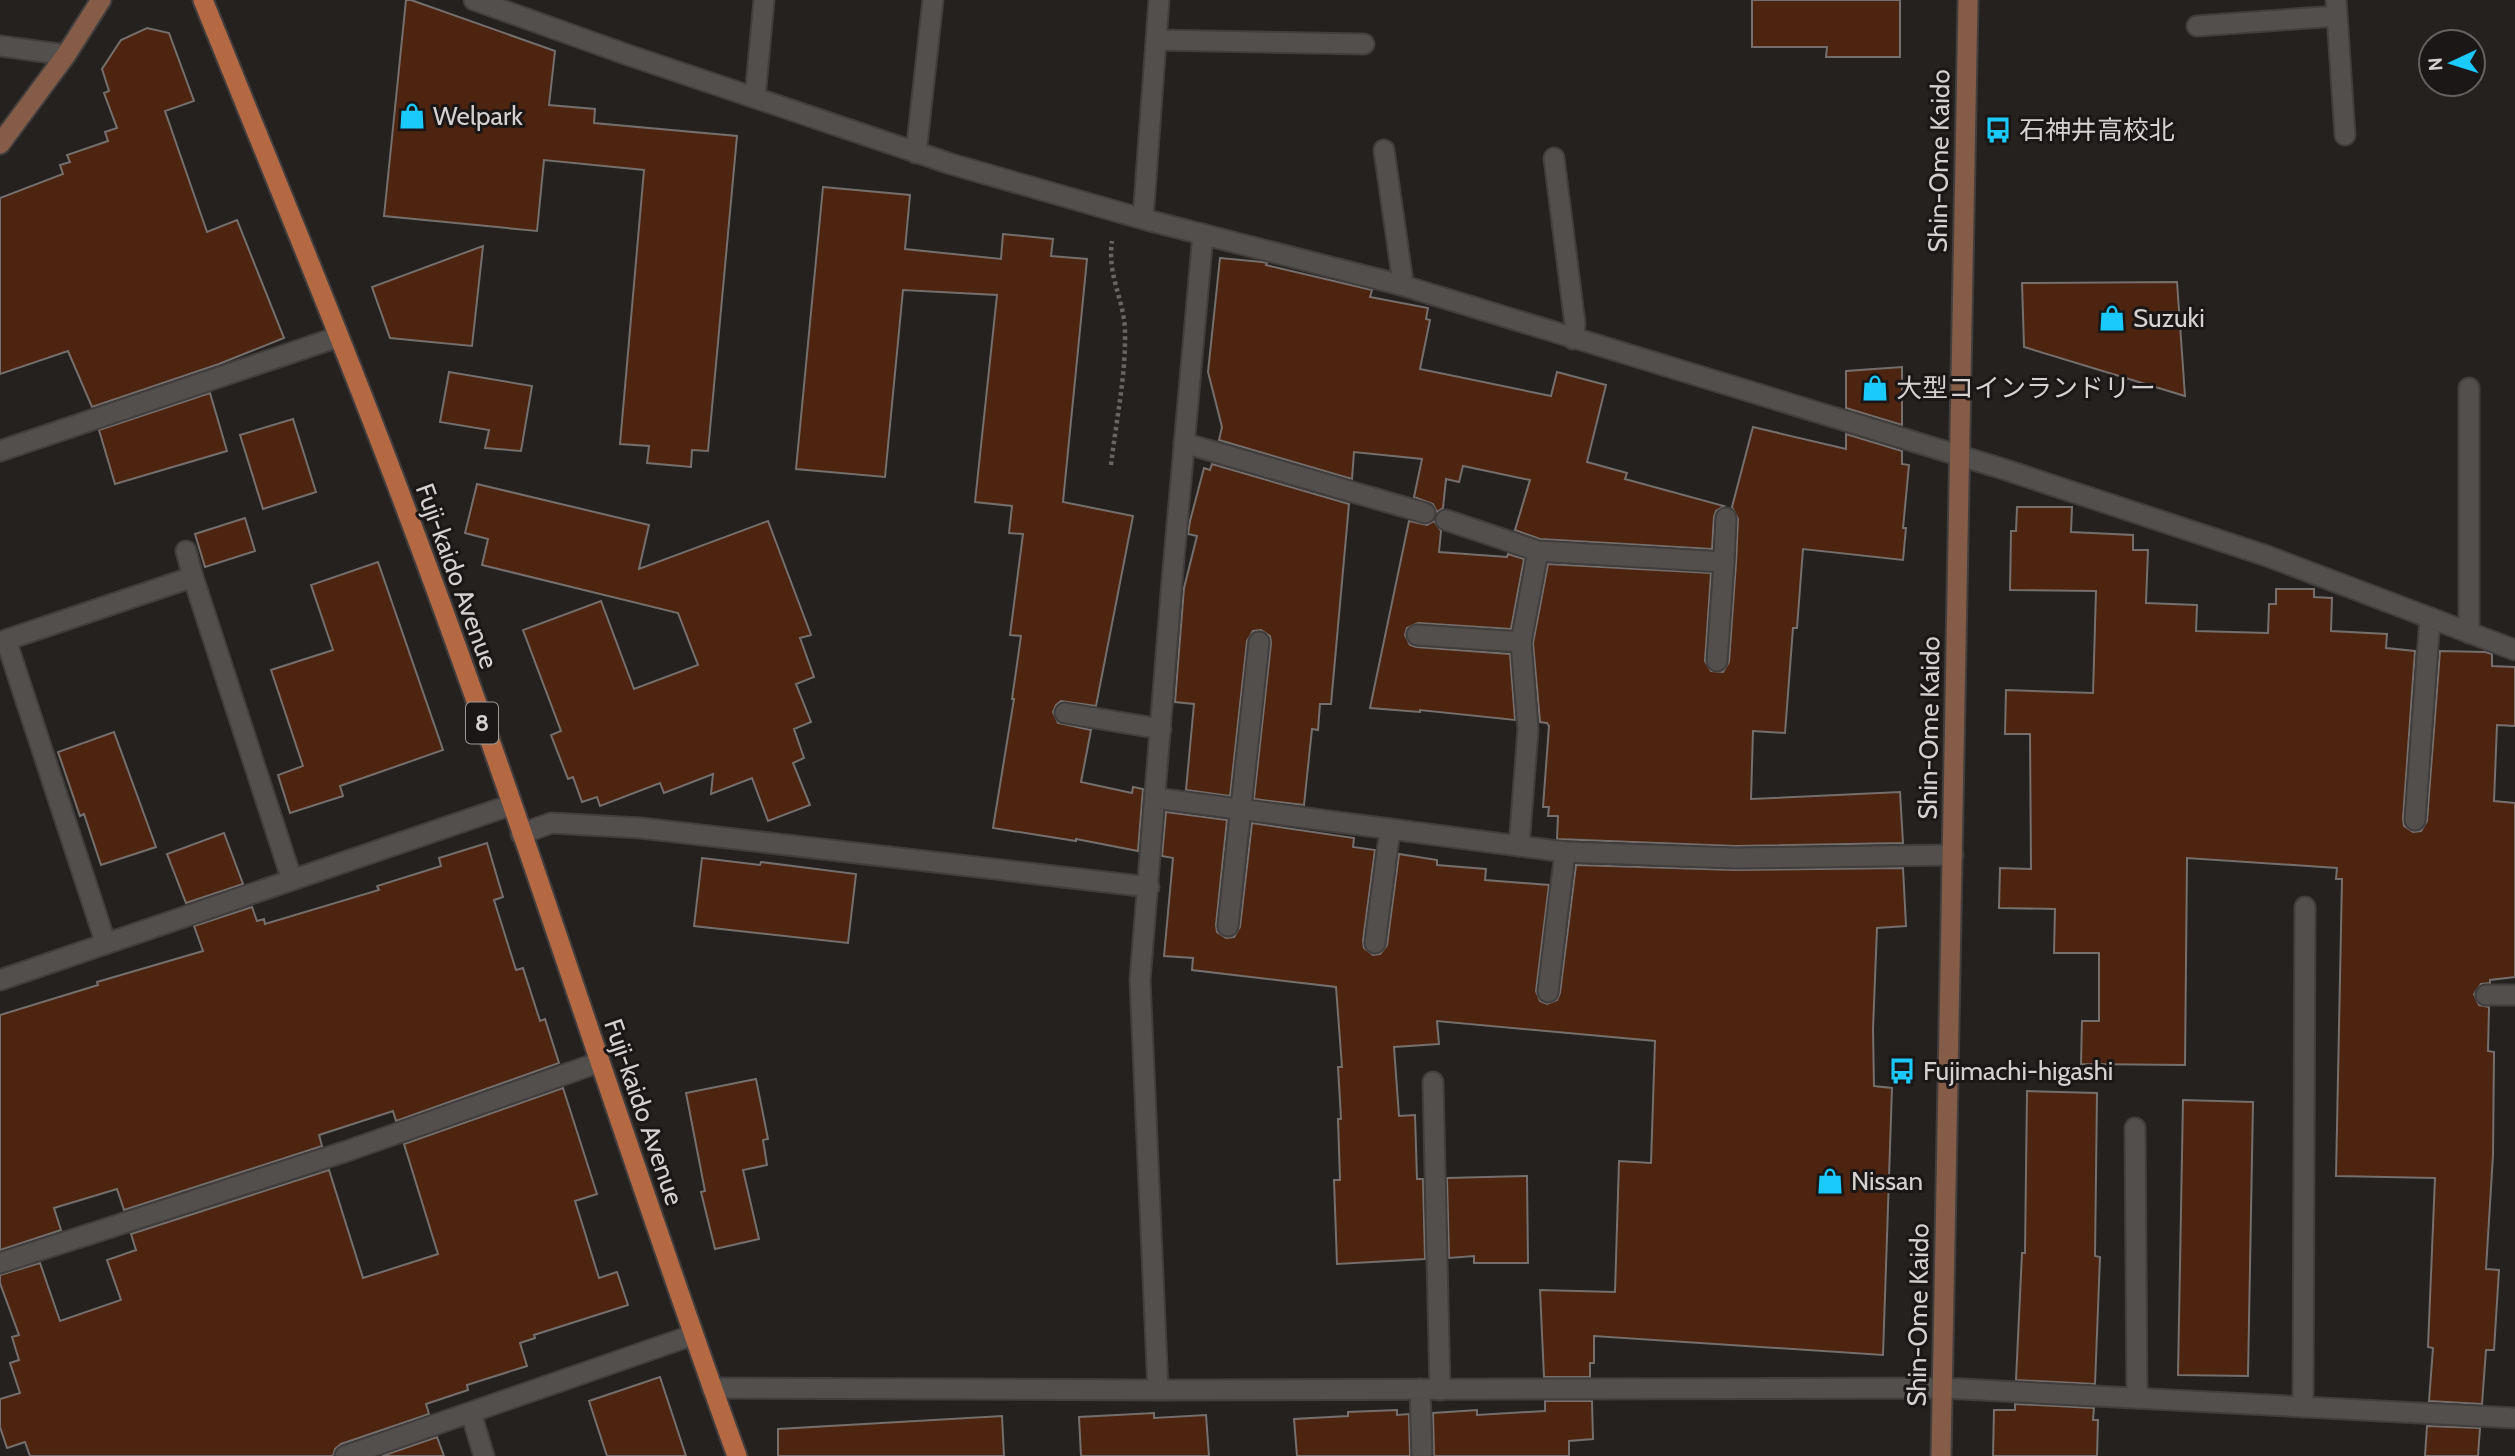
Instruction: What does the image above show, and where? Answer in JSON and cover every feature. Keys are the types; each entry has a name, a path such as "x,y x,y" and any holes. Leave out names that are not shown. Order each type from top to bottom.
{"main road":[{"path":"0,144 66,55 101,0"},
{"name":"Fuji-kaido Avenue","path":"203,0 416,537 737,1456"},
{"name":"Shin-Ome Kaido","path":"1941,1456 1968,0"}],"street":[{"path":"474,0 916,153 1143,219 1401,285 1959,456 2267,555 2515,650"},
{"path":"755,98 764,0"},
{"path":"916,153 933,0"},
{"path":"1143,219 1159,0"},
{"path":"2197,26 2337,8 2346,135"},
{"path":"1157,40 1364,44"},
{"path":"0,46 66,55"},
{"path":"1384,150 1402,276 1401,285"},
{"path":"1554,158 1575,324 1573,339"},
{"path":"1158,1390 1140,980 1203,234"},
{"path":"0,451 338,337"},
{"path":"2469,387 2469,633"},
{"path":"1184,443 1425,513"},
{"path":"1717,661 1726,519"},
{"path":"1446,520 1538,551 1724,562"},
{"path":"186,551 292,880"},
{"path":"1519,846 1528,730 1521,642 1538,551"},
{"path":"106,944 6,640 193,577"},
{"path":"2415,820 2430,618"},
{"path":"1418,635 1521,642"},
{"path":"1228,926 1259,642"},
{"path":"1065,713 1161,729"},
{"path":"1155,798 1565,852 1735,858 1954,855"},
{"path":"0,980 511,805"},
{"path":"521,834 551,823 641,828 1149,887"},
{"path":"1375,943 1390,829"},
{"path":"1548,992 1565,852"},
{"path":"2303,1407 2305,907"},
{"path":"2486,995 2515,995"},
{"path":"0,1264 348,1151 600,1062"},
{"path":"1433,1082 1440,1390"},
{"path":"2135,1128 2137,1398"},
{"path":"345,1456 693,1335"},
{"path":"712,1388 1943,1388 2515,1418"},
{"path":"1420,1389 1422,1456"},
{"path":"471,1413 484,1456"}],"path":[{"path":"1111,465 1124,351 1124,313 1117,296 1110,258 1119,212"}],"building":[{"path":"406,0 555,51 549,105 595,109 594,123 737,136 708,451 692,450 691,467 647,463 649,446 620,444 644,170 544,160 537,231 384,216"},
{"path":"1752,0 1900,0 1900,57 1826,57 1827,47 1752,47"},
{"path":"147,28 169,33 194,101 165,111 207,232 237,220 284,338 219,364 92,407 68,351 0,374 0,198 63,174 60,165 70,162 67,155 108,141 105,132 117,128 104,93 109,91 102,69 121,40"},
{"path":"823,187 910,195 905,249 1001,259 1003,234 1053,239 1051,256 1087,259 1063,502 1133,516 1096,706 1061,701 1053,712 1058,723 1091,730 1081,782 1132,793 1133,787 1143,789 1138,851 1076,839 993,828 1014,699 1021,636 1010,635 1023,534 1009,533 1012,506 975,502 997,295 903,290 885,477 796,469"},
{"path":"483,246 472,346 390,338 372,287"},
{"path":"1220,258 1267,263 1266,265 1372,290 1370,297 1428,308 1426,319 1430,320 1420,369 1551,396 1557,372 1606,385 1587,462 1627,473 1625,479 1724,506 1716,511 1714,517 1712,549 1540,539 1515,530 1530,480 1463,466 1459,482 1446,479 1443,508 1437,512 1433,504 1414,497 1422,459 1354,452 1352,479 1219,440 1222,427 1208,372"},
{"path":"2177,282 2185,396 2024,347 2022,283"},
{"path":"1902,367 1902,425 1846,408 1846,371"},
{"path":"449,372 532,386 521,451 485,448 489,430 440,422"},
{"path":"210,393 227,451 115,484 99,430"},
{"path":"293,419 316,492 263,509 240,435"},
{"path":"1753,427 1846,449 1846,434 1902,451 1902,464 1909,465 1903,560 1803,549 1797,628 1793,628 1785,733 1753,731 1751,799 1900,792 1903,843 1735,846 1557,839 1558,816 1548,816 1549,807 1543,807 1549,726 1540,722 1533,643 1548,564 1711,573 1705,661 1711,671 1723,672 1729,662 1736,563 1738,519 1732,507"},
{"path":"1212,464 1349,504 1331,704 1320,704 1318,730 1312,729 1304,805 1254,799 1271,643 1270,636 1261,630 1253,631 1247,641 1230,796 1186,790 1194,704 1175,702 1184,588 1197,536 1188,534 1204,468 1210,470"},
{"path":"477,484 649,525 639,569 768,521 811,635 800,638 814,677 796,684 811,722 794,729 804,758 793,763 810,805 768,821 752,778 711,794 713,774 664,793 660,783 600,806 597,797 582,802 573,777 568,779 551,735 561,731 523,630 601,601 634,689 698,665 678,613 482,565 488,539 465,533"},
{"path":"2017,507 2072,507 2071,532 2133,535 2133,550 2148,550 2146,603 2197,605 2196,631 2268,633 2269,604 2276,604 2276,589 2314,589 2314,597 2332,598 2331,631 2387,634 2386,648 2415,651 2403,819 2404,826 2413,832 2421,831 2427,821 2440,651 2485,652 2492,654 2492,666 2515,667 2515,726 2497,725 2494,801 2515,803 2515,977 2490,980 2490,983 2481,984 2474,994 2479,1005 2489,1007 2488,1051 2494,1052 2493,1155 2486,1269 2499,1270 2494,1350 2486,1350 2482,1404 2429,1401 2433,1348 2428,1347 2435,1178 2336,1176 2342,879 2336,879 2337,868 2187,858 2185,1065 2081,1064 2082,1021 2099,1021 2099,953 2054,953 2055,909 1999,908 2000,868 2031,869 2030,734 2005,734 2006,690 2093,693 2096,591 2010,590 2011,531 2016,531"},
{"path":"245,518 255,551 205,567 195,534"},
{"path":"1409,521 1427,525 1434,521 1441,531 1439,552 1507,557 1508,554 1524,559 1511,629 1418,623 1407,628 1405,635 1410,645 1416,647 1510,654 1515,720 1420,710 1370,708"},
{"path":"378,562 443,750 340,786 343,796 290,813 278,775 303,766 271,670 333,650 311,585"},
{"path":"114,732 156,847 101,865 84,814 80,816 58,752"},
{"path":"1166,812 1227,820 1216,925 1217,932 1226,938 1234,937 1240,927 1252,823 1354,838 1353,847 1375,850 1363,941 1364,948 1373,955 1380,954 1387,945 1399,854 1437,860 1437,865 1486,869 1485,880 1549,885 1536,991 1540,1001 1547,1004 1557,1000 1560,993 1576,865 1735,870 1903,868 1906,926 1877,928 1874,1086 1892,1088 1883,1355 1594,1336 1594,1363 1590,1363 1590,1377 1544,1377 1540,1290 1615,1292 1619,1161 1651,1163 1655,1041 1437,1021 1439,1044 1394,1047 1399,1116 1415,1115 1417,1179 1423,1179 1425,1259 1337,1264 1334,1180 1340,1180 1338,1067 1342,1067 1336,987 1192,970 1193,958 1164,956 1173,858 1162,856"},
{"path":"224,833 243,884 186,903 167,854"},
{"path":"487,843 503,897 494,900 516,970 523,968 540,1021 545,1019 559,1063 396,1121 393,1111 319,1135 322,1146 124,1210 117,1189 54,1208 61,1230 0,1250 0,1015 98,985 97,982 203,951 194,926 252,907 257,921 264,919 265,924 379,890 377,886 441,866 439,858"},
{"path":"702,858 760,865 761,862 856,874 848,943 694,926"},
{"path":"756,1079 768,1139 763,1140 767,1165 743,1170 759,1239 715,1249 701,1192 705,1191 686,1093"},
{"path":"563,1088 597,1194 575,1201 599,1278 617,1272 628,1305 534,1335 535,1338 520,1343 527,1366 467,1385 468,1390 426,1404 429,1414 341,1444 335,1449 333,1456 30,1456 25,1442 7,1448 0,1427 0,1399 20,1393 10,1363 19,1360 12,1337 19,1335 0,1283 0,1275 40,1263 60,1321 121,1300 107,1260 136,1250 131,1234 329,1170 363,1278 438,1254 404,1144"},
{"path":"2027,1091 2097,1093 2095,1256 2100,1257 2095,1384 2016,1380 2022,1253 2025,1253"},
{"path":"2183,1100 2253,1102 2248,1376 2178,1375"},
{"path":"1527,1176 1528,1263 1474,1263 1474,1256 1449,1258 1447,1178"},
{"path":"660,1377 686,1456 607,1456 589,1401"},
{"path":"1545,1401 1592,1401 1593,1439 1569,1441 1569,1456 1434,1456 1433,1413 1477,1410 1477,1415 1545,1411"},
{"path":"2015,1404 2094,1408 2093,1420 2098,1420 2097,1456 1993,1456 1994,1410 2015,1410"},
{"path":"1397,1410 1397,1415 1409,1414 1410,1456 1297,1456 1294,1419 1348,1416 1348,1412"},
{"path":"1154,1413 1154,1418 1206,1415 1209,1456 1081,1456 1079,1417"},
{"path":"1002,1416 1004,1456 778,1456 778,1429"},
{"path":"2427,1426 2480,1428 2478,1456 2425,1456"},
{"path":"437,1437 444,1456 382,1456"}],"place":[{"name":"Welpark","path":"412,116"},
{"name":"石神井高校北","path":"1998,130"},
{"name":"Suzuki","path":"2112,318"},
{"name":"大型コインランドリー","path":"1875,388"},
{"name":"Fujimachi-higashi","path":"1902,1071"},
{"name":"Nissan","path":"1830,1181"}]}
